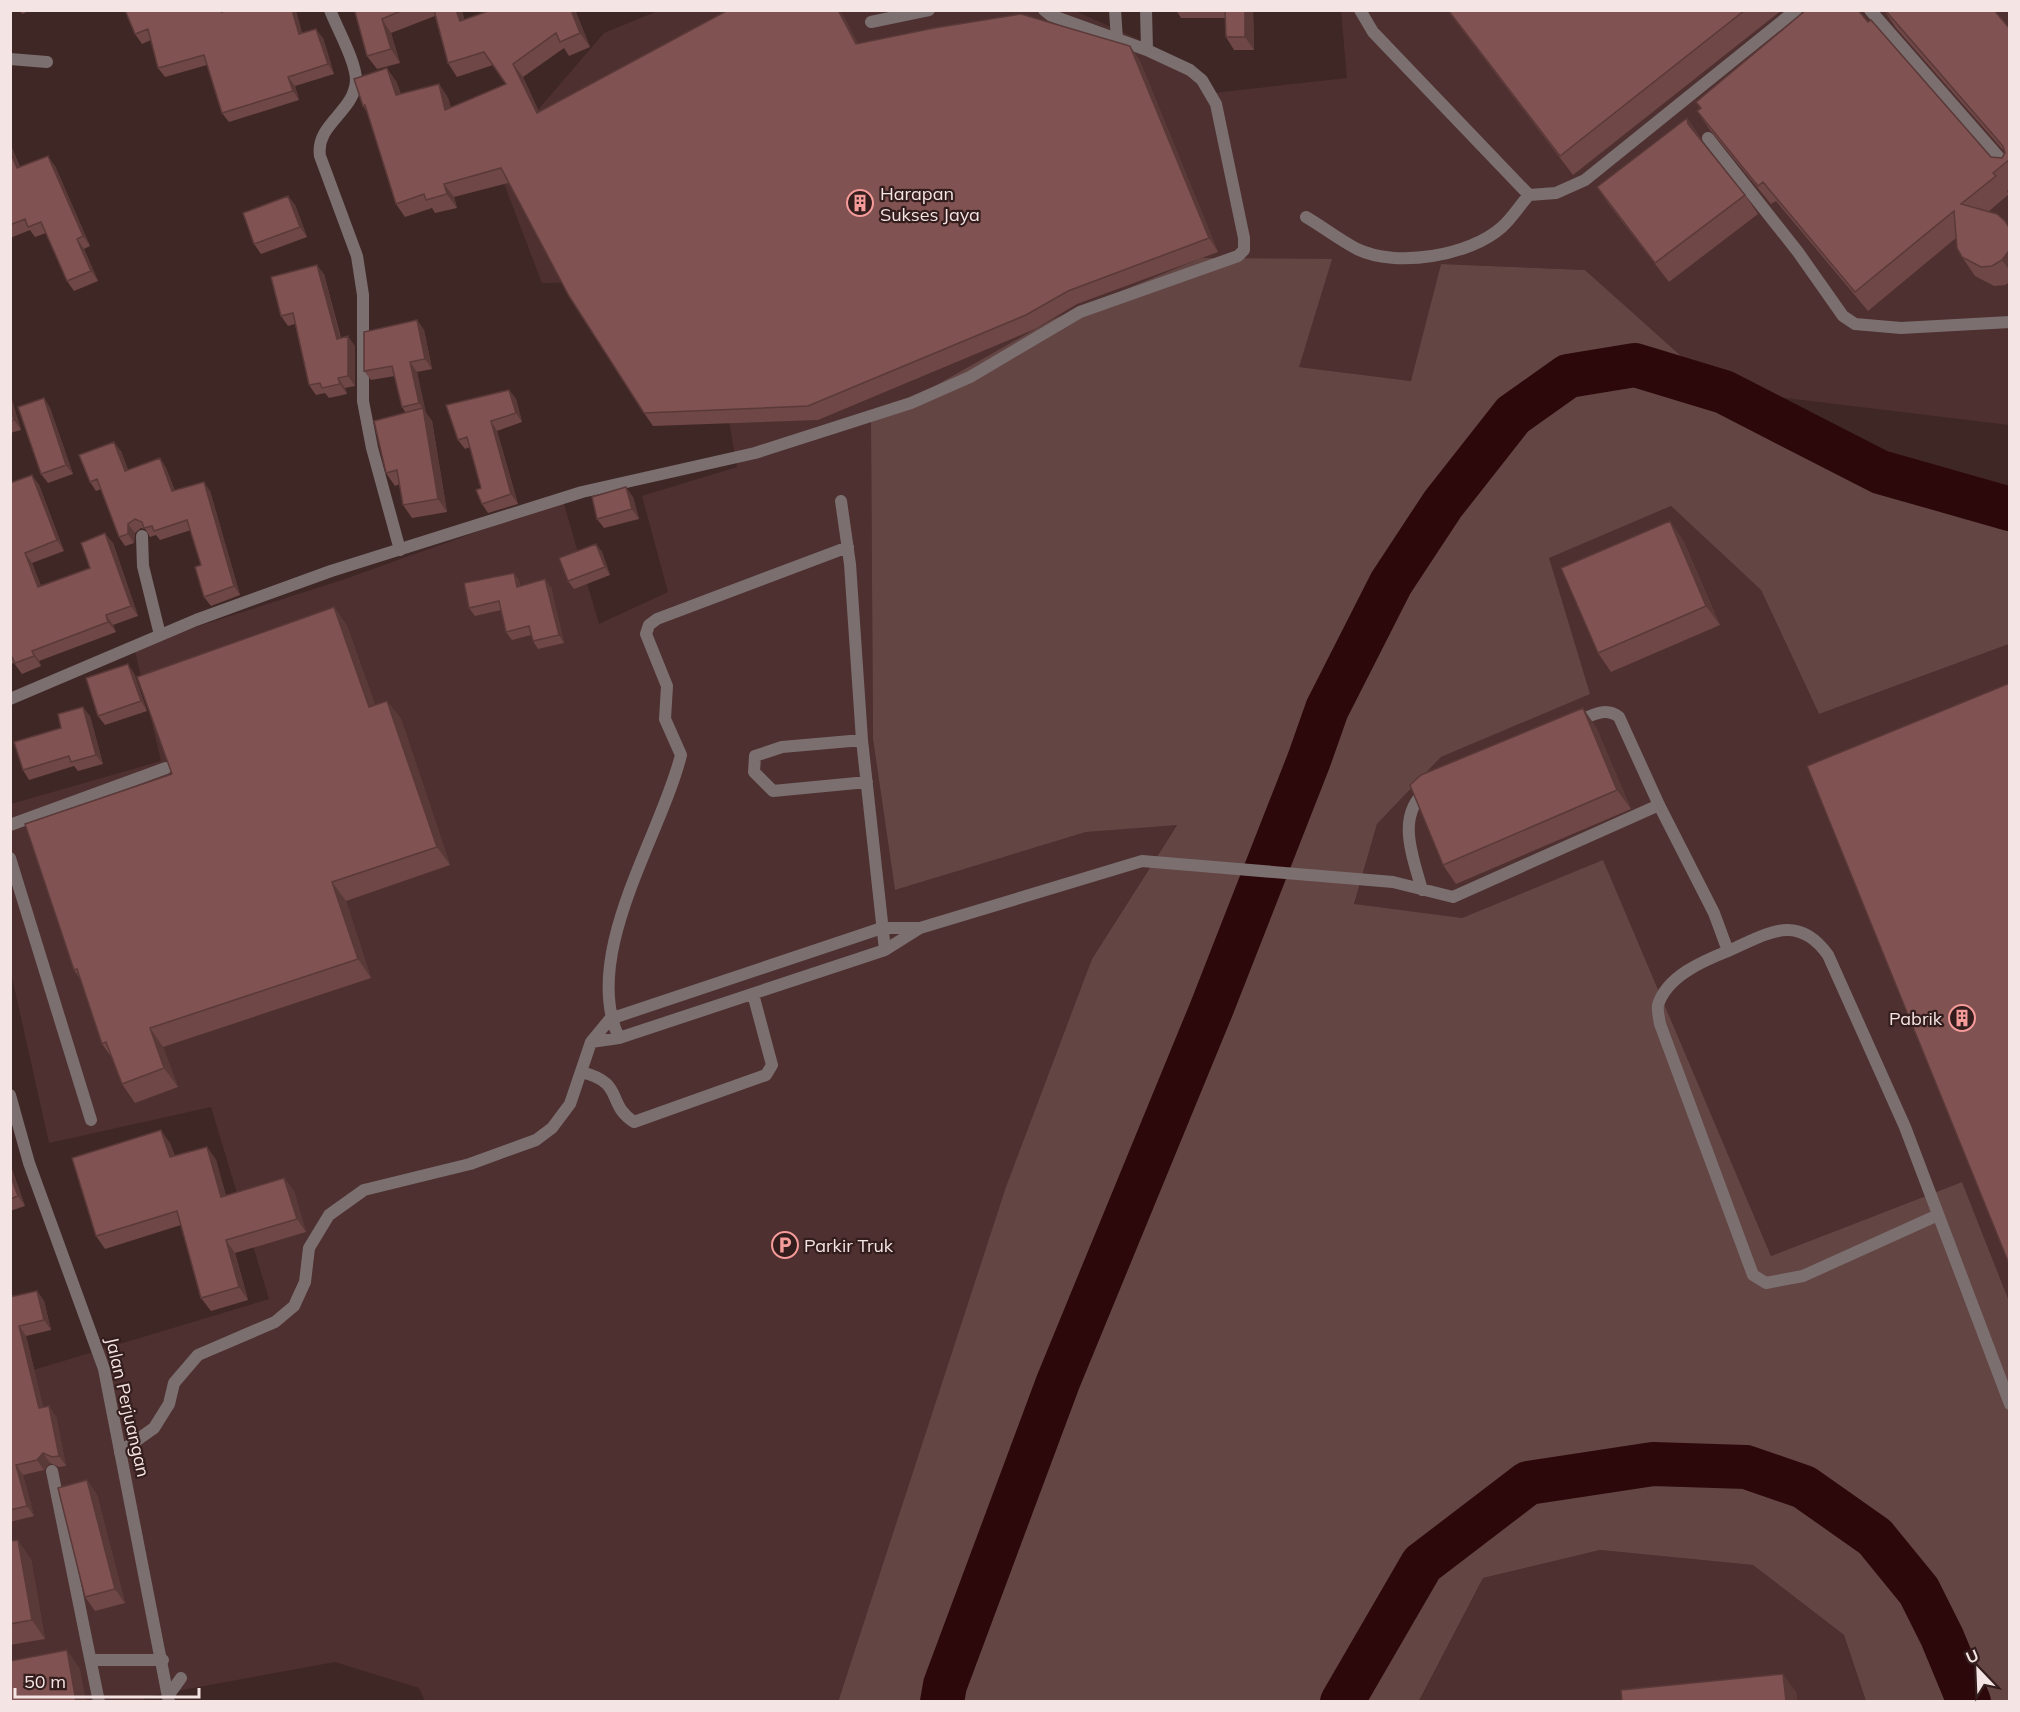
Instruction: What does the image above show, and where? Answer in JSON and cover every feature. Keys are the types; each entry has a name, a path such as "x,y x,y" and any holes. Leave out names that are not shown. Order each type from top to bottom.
{"street":[{"path":"330,10 356,76 355,88 346,105 321,136 318,145 357,256 363,294 363,401 372,448 400,550"},
{"path":"871,22 929,10"},
{"path":"10,699 267,592 582,492 755,453 911,403 970,377 1080,312 1112,299 1225,263 1238,256 1244,250 1244,238 1216,105 1211,91 1190,70 1147,50 1050,15 1044,10"},
{"path":"1115,10 1117,40"},
{"path":"1146,10 1147,50"},
{"path":"1360,10 1373,32 1529,195"},
{"path":"1306,217 1359,250 1390,256 1422,258 1478,243 1502,227 1529,195 1556,193 1585,180 1796,10"},
{"path":"1870,10 2010,170"},
{"path":"10,59 47,62"},
{"path":"1708,138 1798,252 1843,316 1855,324 1901,328 2010,322"},
{"path":"841,501 848,547 862,740 885,950"},
{"path":"142,536 143,566 160,635"},
{"path":"619,1038 610,1019 607,986 634,875 681,755 665,719 667,686 646,634 649,625 657,619 848,547"},
{"path":"1560,728 1604,711 1612,712 1619,717 1659,805 1714,913 1728,951"},
{"path":"862,740 782,747 755,756 754,772 773,791 867,782"},
{"path":"10,825 166,768"},
{"path":"1422,890 1407,837 1416,798 1440,780"},
{"path":"591,1042 619,1038 885,950 920,928 1142,861 1393,882 1454,897 1659,805"},
{"path":"10,858 91,1120"},
{"path":"120,1452 154,1428 169,1404 174,1383 198,1355 275,1322 294,1306 305,1282 309,1248 329,1215 364,1191 470,1164 536,1140 552,1128 570,1104 591,1042 610,1019 882,928 920,928"},
{"path":"1938,1215 1803,1276 1766,1283 1753,1275 1660,1024 1658,1005 1673,983 1701,961 1781,929 1801,932 1816,938 1828,955 1905,1127 2010,1404"},
{"path":"581,1072 601,1077 608,1083 625,1116 634,1122 766,1075 772,1065 753,994"},
{"name":"Jalan Perjuangan","path":"10,1095 18,1129 36,1183 97,1344 163,1660 169,1699"},
{"path":"52,1471 99,1701"},
{"path":"91,1660 163,1660"},
{"path":"169,1699 181,1678"}],"shaded area":[{"path":"660,10 1075,11 1138,39 1213,93 1347,78 1341,11 2009,11 2009,425 1719,390 1585,270 1441,264 1412,381 1299,367 1201,258 1053,319 871,422 873,739 895,890 1086,832 1177,824 1092,959 838,1701 425,1701 419,1688 335,1662 144,1697 145,1701 11,1701 10,1377 269,1299 211,1107 49,1143 11,973 11,804 161,761 134,647 345,579 563,501 599,624 668,592 642,496 737,467 719,364 658,282 542,283 495,160 604,33"},
{"path":"1201,258 1332,259 1299,367 1411,381 1441,264 1585,270 1719,390 1880,472 2009,509 2009,644 1819,714 1761,590 1671,506 1549,558 1590,694 1441,757 1377,824 1354,904 1462,918 1603,860 1771,1256 1962,1182 2009,1301 2009,1701 1866,1701 1844,1635 1753,1565 1600,1550 1483,1578 1419,1701 1345,1701 1407,1591 1342,1701 838,1702 1006,1187 1092,959 1177,825 1086,832 895,890 873,739 871,422 1053,319","holes":["1226,971 1181,1091 1081,1333"]},
{"path":"1671,506 1761,590 1819,714 2009,644 2009,1301 1962,1182 1771,1256 1603,861 1462,918 1354,905 1377,824 1441,757 1589,694 1548,558"},
{"path":"1600,1550 1753,1565 1844,1635 1866,1701 1419,1702 1483,1578"}],"building":[{"path":"125,10 222,10 222,12 226,10 292,10 299,34 316,29 328,64 288,77 293,91 222,113 204,55 158,68 148,29 135,34"},
{"path":"403,10 382,19 391,49 367,56 355,12"},
{"name":"Harapan Sukses Jaya","path":"434,10 456,10 460,21 491,10 571,10 580,33 560,42 556,33 513,64 537,113 728,10 838,10 856,44 1021,14 1130,46 1209,238 1068,291 1026,315 808,406 644,413 569,296 501,168 444,184 447,194 426,200 424,194 396,204 365,105 363,106 354,79 387,68 396,95 439,84 445,110 506,84 484,52 448,63"},
{"path":"1225,10 1245,10 1245,37 1226,37"},
{"path":"1448,10 1745,10 1560,156"},
{"path":"1806,10 1858,10 1868,22 1871,20 1991,157 2002,158 2005,153 2003,146 1885,10 1994,10 2010,29 2010,159 1993,173 1996,176 1961,204 1997,214 2005,221 2010,229 2010,249 2002,260 1992,266 1981,267 1962,257 1957,248 1954,211 1855,292 1763,182 1758,186 1697,111 1701,108 1696,102"},
{"path":"1687,118 1688,124 1745,195 1655,263 1597,187"},
{"path":"10,151 17,168 48,156 83,236 77,239 91,271 67,281 41,222 28,227 25,219 10,225"},
{"path":"288,196 300,227 254,244 243,213"},
{"path":"317,265 337,339 348,336 348,376 338,378 340,384 322,388 320,383 309,385 293,313 281,316 271,277"},
{"path":"417,320 425,359 410,362 419,403 402,407 392,366 364,371 364,332"},
{"path":"509,390 516,413 491,421 511,494 482,504 476,490 481,488 467,437 458,440 446,405"},
{"path":"44,398 66,465 41,474 18,407"},
{"path":"10,408 14,420 10,421"},
{"path":"423,408 438,499 403,505 397,470 386,473 374,421"},
{"path":"114,442 125,471 160,458 172,491 204,482 234,586 204,597 195,567 201,565 187,520 154,531 152,526 144,528 142,522 135,519 128,524 128,534 119,537 97,479 90,482 79,455"},
{"path":"32,475 57,540 25,553 38,587 90,568 81,543 105,533 131,606 106,615 108,622 32,651 34,656 15,663 10,653 10,483"},
{"path":"626,487 632,509 597,519 592,497"},
{"path":"1670,521 1706,606 1598,653 1561,568"},
{"path":"596,544 605,567 568,581 559,558"},
{"path":"514,573 517,587 545,579 559,635 533,641 529,626 506,632 499,601 469,608 464,583"},
{"path":"334,607 369,707 387,701 437,847 332,882 358,959 150,1028 164,1068 122,1084 106,1042 102,1044 77,969 74,970 25,824 172,774 137,677"},
{"path":"128,664 141,701 98,716 86,678"},
{"name":"Pabrik","path":"2010,683 2010,1266 1807,766"},
{"path":"83,707 96,755 71,762 69,756 23,770 14,742 61,728 58,714"},
{"path":"1583,708 1617,790 1443,865 1410,785 1421,775"},
{"path":"161,1130 170,1157 207,1147 221,1197 284,1178 297,1219 226,1240 239,1287 201,1298 177,1211 96,1236 72,1158"},
{"path":"10,1174 18,1196 10,1199"},
{"path":"37,1291 44,1320 19,1326 39,1408 49,1406 59,1456 52,1457 43,1453 37,1460 16,1465 27,1506 10,1510 10,1297"},
{"path":"87,1480 115,1589 85,1597 58,1488"},
{"path":"18,1540 32,1620 10,1624 10,1541"},
{"path":"67,1650 76,1701 10,1701 10,1661"},
{"path":"1783,1674 1786,1701 1622,1701 1621,1690"}],"waterway":[{"path":"942,1702 945,1685 1058,1382 1211,1010 1327,709 1391,583 1443,504 1513,415 1568,376 1635,365 1724,392 1880,472 2010,509"},
{"path":"1342,1702 1422,1564 1528,1483 1653,1464 1746,1467 1804,1487 1875,1537 1919,1591 1942,1637 1969,1702"}],"place":[{"name":"Harapan Sukses Jaya","path":"860,203"},
{"name":"Pabrik","path":"1962,1018"},
{"name":"Parkir Truk","path":"785,1245"}]}
